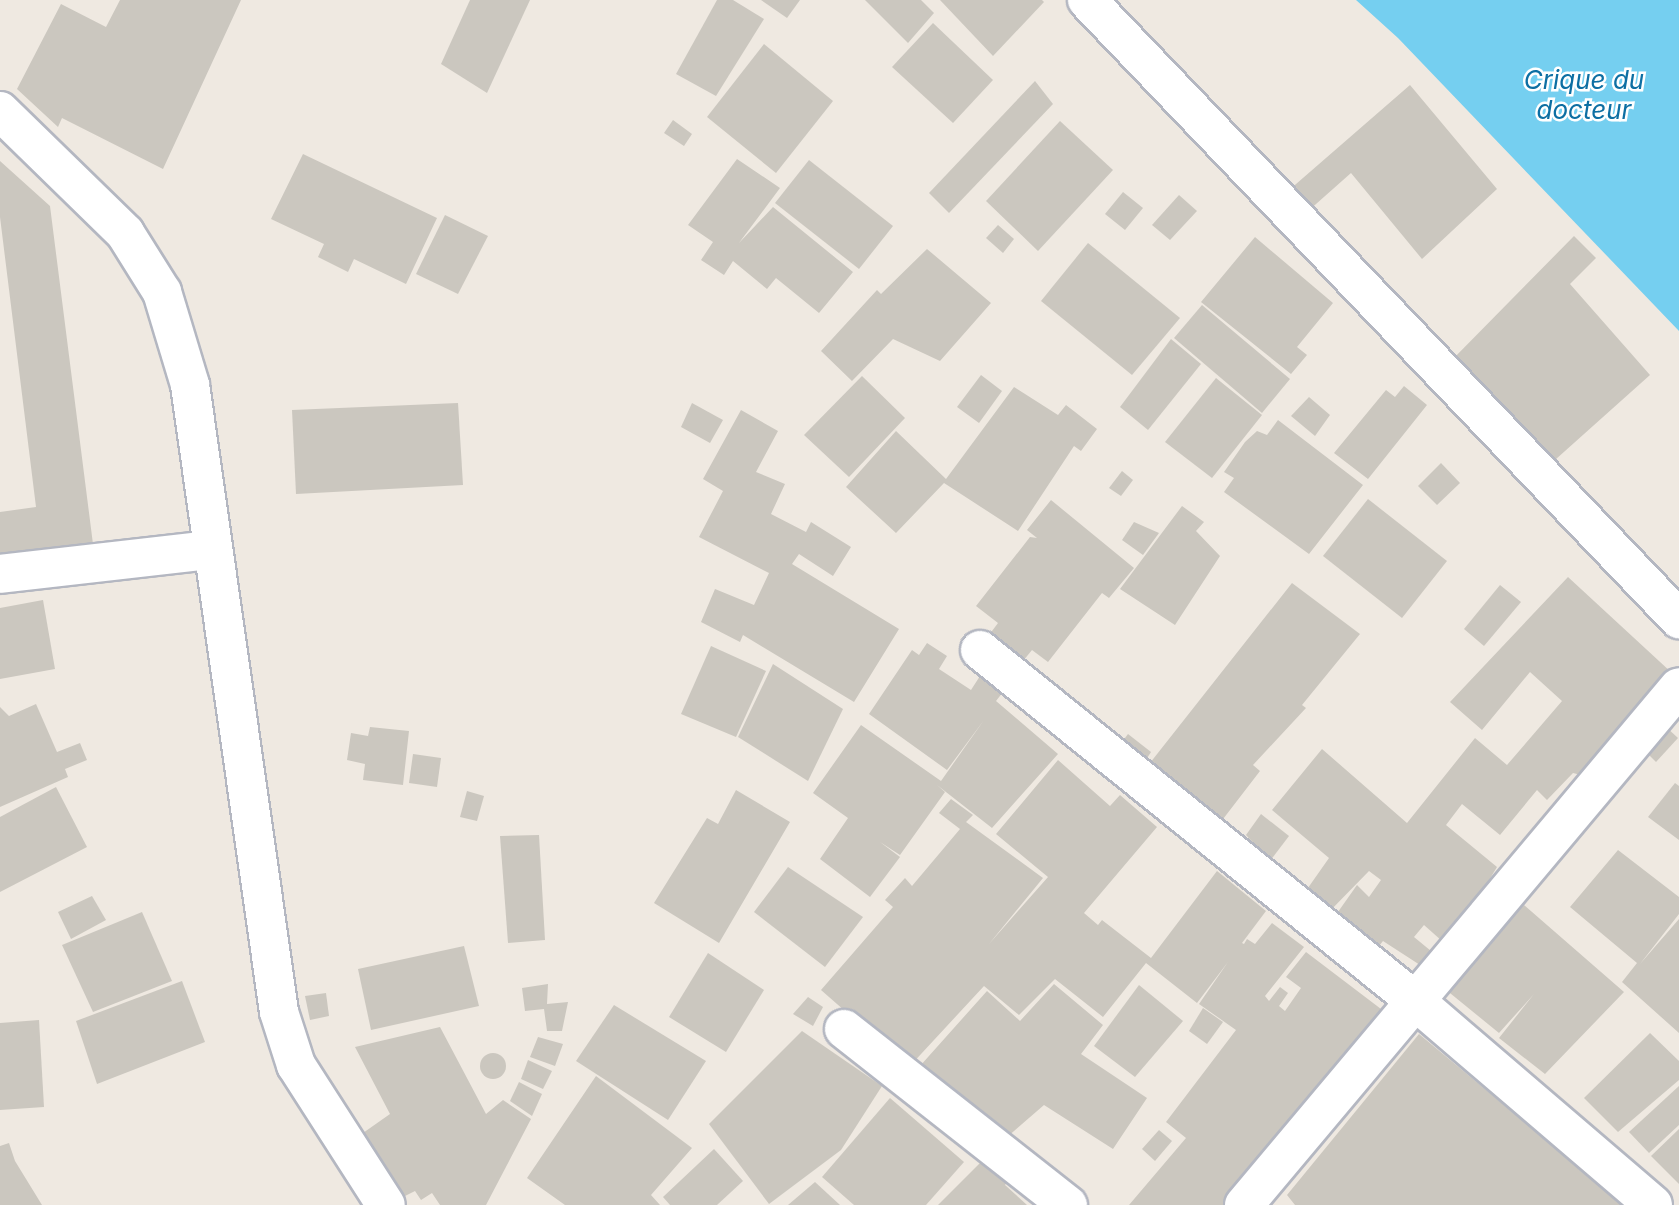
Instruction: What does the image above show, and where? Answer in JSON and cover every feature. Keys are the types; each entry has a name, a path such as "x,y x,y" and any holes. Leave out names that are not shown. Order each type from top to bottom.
{"street":[{"path":"1087,0 1679,619"},
{"path":"0,111 125,233 162,292 190,385 279,1012 296,1065 386,1205"},
{"path":"0,575 212,550"},
{"path":"980,650 1413,999 1653,1205"},
{"path":"1244,1205 1413,999 1679,687"},
{"path":"844,1029 1068,1205"}],"water":[{"name":"Crique du docteur","path":"1356,0 1679,0 1679,331 1398,38"}],"building":[{"path":"120,0 241,0 163,169 62,118 58,127 17,89 61,4 106,27"},
{"path":"470,0 530,0 487,93 441,64"},
{"path":"717,0 733,0 764,19 716,96 676,74"},
{"path":"761,0 800,0 787,18"},
{"path":"865,0 921,0 934,13 908,43"},
{"path":"940,0 1042,0 1044,2 993,56"},
{"path":"933,23 993,80 953,123 892,67"},
{"path":"764,44 833,101 776,173 707,117"},
{"path":"1035,81 1053,104 949,213 929,193"},
{"path":"1410,85 1497,189 1422,259 1351,173 1307,212 1288,191"},
{"path":"673,120 692,134 684,146 664,133"},
{"path":"1060,121 1113,170 1038,251 986,201"},
{"path":"303,154 437,218 406,284 354,259 348,272 318,257 324,244 271,219"},
{"path":"737,159 780,188 739,243 773,207 853,272 819,313 776,278 767,289 733,261 724,275 701,260 713,242 688,225"},
{"path":"809,160 893,226 859,269 775,203"},
{"path":"0,161 50,206 94,552 0,563 0,512 36,507 0,217"},
{"path":"1123,192 1143,208 1125,230 1105,214"},
{"path":"1179,195 1197,211 1170,240 1152,225"},
{"path":"445,215 488,236 458,294 416,274"},
{"path":"998,225 1014,239 1003,253 986,238"},
{"path":"1574,236 1596,258 1570,284 1650,375 1546,468 1449,363"},
{"path":"1255,237 1333,303 1297,347 1307,355 1291,374 1201,302"},
{"path":"1088,243 1180,318 1132,375 1041,301"},
{"path":"927,249 991,303 940,361 893,339 852,381 821,351 877,290 881,294"},
{"path":"1202,305 1290,379 1262,413 1174,338"},
{"path":"1171,339 1201,364 1148,430 1120,407"},
{"path":"981,375 1002,391 979,423 957,407"},
{"path":"862,376 905,418 849,477 804,435"},
{"path":"1216,378 1262,415 1212,478 1165,442"},
{"path":"1404,386 1427,405 1368,479 1334,453 1386,390 1395,397"},
{"path":"1014,387 1058,415 1066,405 1097,429 1081,451 1074,446 1018,531 944,483 896,533 846,487 896,431 946,479"},
{"path":"1309,397 1330,415 1315,436 1291,416"},
{"path":"458,403 463,485 296,494 292,410"},
{"path":"692,403 723,420 710,443 681,427"},
{"path":"741,410 778,431 756,472 785,484 771,514 806,532 811,522 851,547 833,576 799,554 792,564 899,629 854,702 743,635 740,642 701,622 715,589 754,605 769,573 699,537 723,491 703,479"},
{"path":"1278,420 1363,485 1309,554 1224,492 1234,478 1224,472 1245,442 1257,431 1267,435"},
{"path":"1441,463 1460,483 1437,505 1418,486"},
{"path":"1122,471 1133,480 1121,496 1109,488"},
{"path":"1368,499 1447,561 1402,618 1323,556"},
{"path":"1051,500 1134,568 1109,598 1102,593 1048,662 1032,650 1023,661 989,635 998,623 976,606 1030,537 1037,538 1027,530"},
{"path":"1182,506 1204,522 1196,531 1220,556 1175,625 1120,589"},
{"path":"1134,522 1159,533 1143,555 1122,540"},
{"path":"1568,577 1672,673 1585,776 1573,773 1547,800 1537,790 1500,835 1462,804 1446,825 1497,867 1480,895 1442,941 1424,925 1414,937 1431,951 1420,965 1383,941 1375,951 1333,919 1357,885 1369,897 1381,880 1369,871 1326,915 1303,895 1329,858 1272,810 1322,749 1407,823 1475,738 1507,765 1562,701 1530,672 1482,730 1450,702"},
{"path":"1292,583 1360,634 1302,705 1306,708 1253,765 1260,771 1220,823 1168,776 1158,790 1150,763"},
{"path":"1500,585 1521,602 1484,646 1464,629"},
{"path":"43,600 55,669 0,679 0,608"},
{"path":"927,643 947,656 939,669 971,690 980,676 1003,692 996,701 1058,754 992,828 937,785 945,792 900,855 880,842 900,857 870,897 820,859 848,818 813,793 861,725 941,781 984,720 947,770 869,714 912,650 919,655"},
{"path":"711,646 766,671 736,737 681,714"},
{"path":"773,664 843,709 808,781 738,737"},
{"path":"36,704 57,752 80,743 87,760 65,769 68,777 0,807 0,707 9,716"},
{"path":"1665,726 1678,738 1656,762 1644,750"},
{"path":"370,727 409,731 403,785 363,780 365,764 347,760 351,733 368,736"},
{"path":"1128,734 1151,752 1144,763 1113,754"},
{"path":"413,754 441,758 437,787 409,783"},
{"path":"1058,760 1110,806 1120,795 1157,827 1084,913 1098,925 1102,920 1151,958 1217,871 1266,911 1242,943 1247,939 1255,944 1272,923 1304,947 1265,996 1269,1001 1280,987 1288,993 1279,1006 1285,1011 1301,988 1286,977 1306,952 1381,1009 1226,1205 1129,1205 1186,1138 1166,1122 1236,1030 1199,1004 1228,962 1197,1003 1146,963 1103,1017 1055,979 1019,1015 984,986 909,1067 821,990 893,907 885,900 905,878 912,886 960,829 939,813 951,799 973,815 966,822 1043,878 989,944 1048,877 996,834"},
{"path":"1675,783 1679,786 1679,840 1648,817"},
{"path":"56,787 87,847 0,892 0,817"},
{"path":"736,790 790,822 719,943 654,903 707,818 718,824"},
{"path":"467,791 484,796 477,821 460,817"},
{"path":"1261,814 1289,836 1270,861 1246,835"},
{"path":"539,835 545,940 508,943 500,836"},
{"path":"1618,850 1679,897 1679,914 1640,964 1679,919 1679,1033 1622,982 1637,963 1570,907"},
{"path":"788,867 863,917 825,967 754,912"},
{"path":"92,896 106,920 71,939 58,912"},
{"path":"1524,905 1624,992 1545,1074 1499,1038 1534,994 1499,1033 1445,989"},
{"path":"142,912 172,981 93,1012 62,945"},
{"path":"464,946 479,1006 371,1030 358,969"},
{"path":"708,953 764,990 726,1052 669,1017"},
{"path":"182,981 205,1042 97,1084 76,1021"},
{"path":"548,984 547,1004 568,1002 562,1031 547,1031 544,1009 525,1011 522,988"},
{"path":"1054,984 1103,1025 1081,1054 1147,1098 1113,1149 1044,1105 1006,1138 920,1066 987,991 1020,1021"},
{"path":"1139,985 1183,1021 1135,1077 1094,1046"},
{"path":"326,993 329,1016 310,1020 305,996"},
{"path":"808,997 823,1007 813,1026 793,1014"},
{"path":"614,1005 706,1061 668,1120 576,1061"},
{"path":"1203,1008 1223,1022 1207,1044 1189,1031"},
{"path":"39,1020 44,1107 0,1110 0,1023"},
{"path":"440,1027 486,1114 503,1100 531,1119 486,1205 440,1205 432,1193 421,1200 415,1191 405,1196 363,1133 390,1114 355,1047"},
{"path":"802,1031 882,1086 841,1150 769,1204 709,1124"},
{"path":"1650,1033 1679,1061 1679,1080 1618,1132 1584,1098"},
{"path":"1419,1034 1527,1124 1641,1205 1295,1205 1287,1195"},
{"path":"538,1037 563,1044 555,1066 530,1057"},
{"path":"493,1053 502,1057 506,1066 502,1075 493,1079 484,1075 480,1066 484,1057"},
{"path":"528,1060 552,1071 543,1089 521,1079"},
{"path":"596,1076 692,1148 651,1195 660,1205 565,1205 527,1178"},
{"path":"519,1082 542,1094 532,1116 510,1101"},
{"path":"1679,1086 1679,1125 1649,1153 1629,1132"},
{"path":"890,1098 964,1162 926,1205 854,1205 822,1177"},
{"path":"1679,1129 1679,1184 1651,1156"},
{"path":"1159,1130 1172,1141 1155,1161 1142,1149"},
{"path":"9,1143 15,1161 42,1205 0,1205 0,1146"},
{"path":"714,1149 743,1181 717,1205 670,1205 663,1197"},
{"path":"982,1161 1008,1181 1005,1185 1027,1205 938,1205"},
{"path":"815,1182 840,1205 788,1205"}]}
